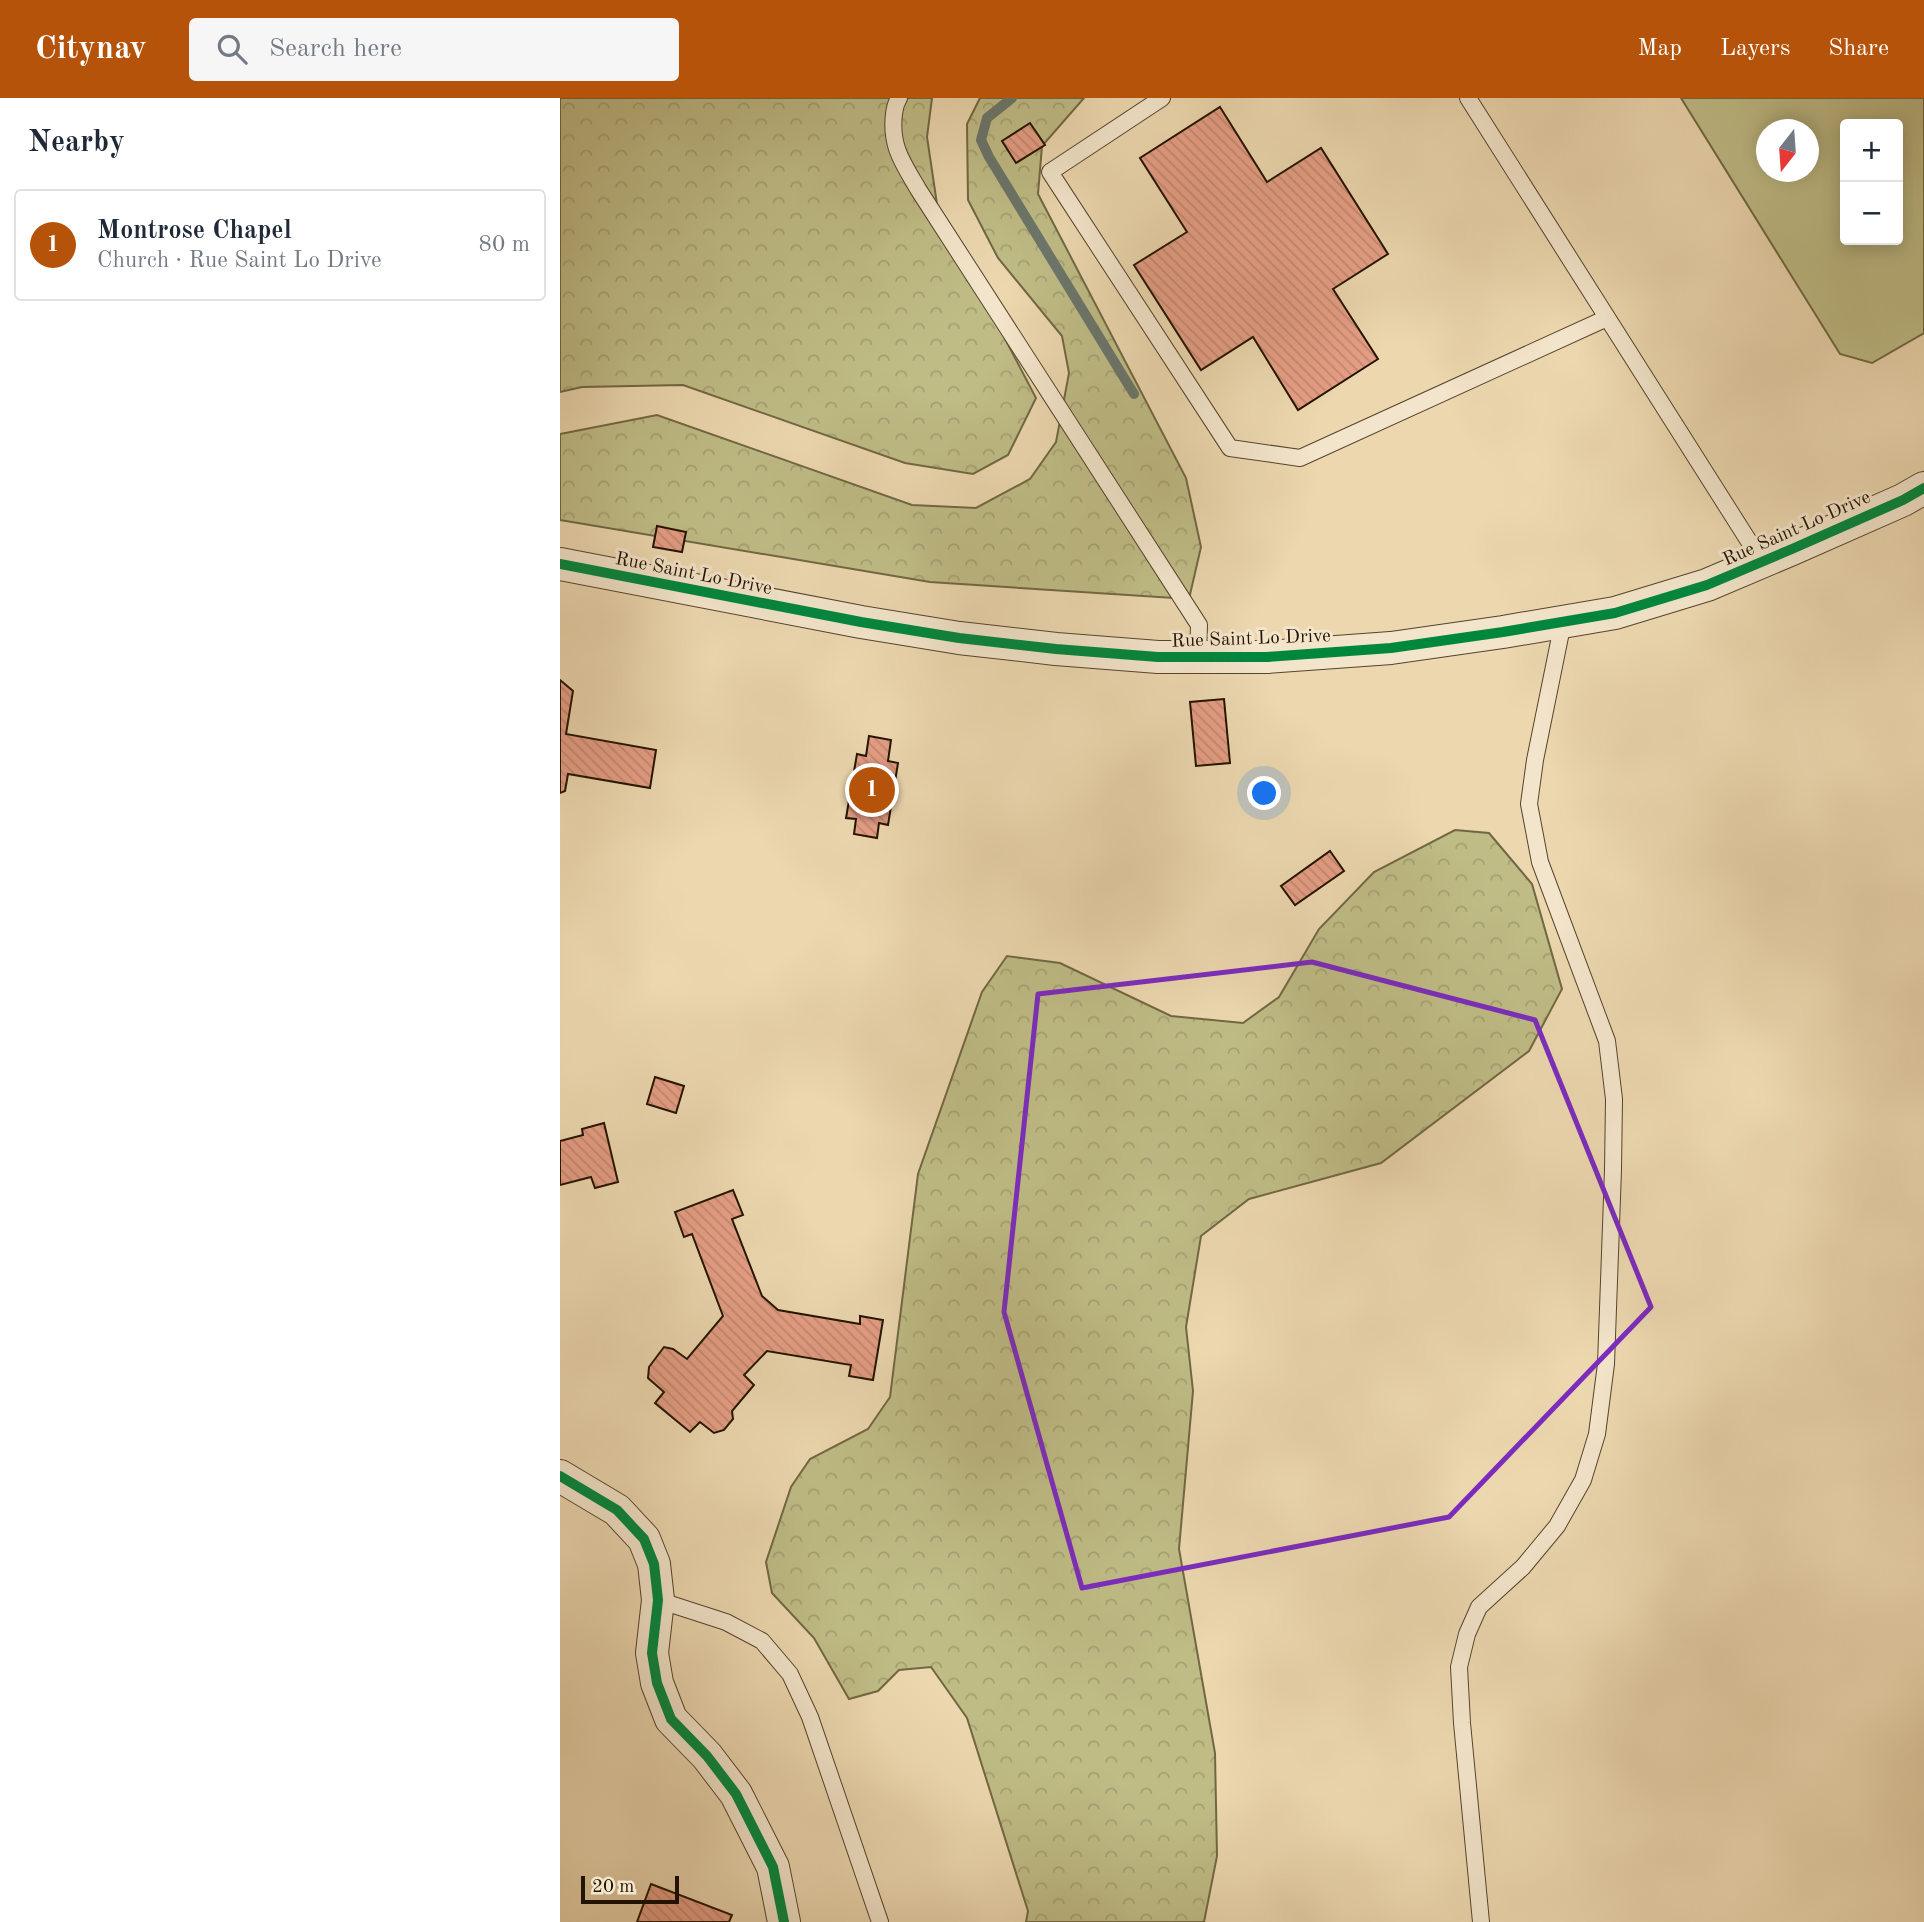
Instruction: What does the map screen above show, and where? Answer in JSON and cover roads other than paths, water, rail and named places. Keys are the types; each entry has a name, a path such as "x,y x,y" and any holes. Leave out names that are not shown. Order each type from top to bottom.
{"street":[{"name":"Rue Saint Lo Drive","path":"560,564 861,622 959,638 1158,657 1267,657 1391,648 1563,622 1628,609 1707,585 1903,500 1924,488"},
{"path":"560,1476 617,1510 643,1539 654,1564 658,1600 652,1653 657,1683 671,1718 707,1756 736,1794 773,1867 784,1922"}],"lane":[{"path":"899,98 892,128 896,151 925,201 1199,625 1198,657"},
{"path":"1162,98 1050,173 1230,448 1300,458 1607,318"},
{"path":"1468,98 1762,562"},
{"path":"1481,1922 1459,1667 1467,1634 1479,1606 1523,1567 1557,1526 1583,1480 1597,1434 1606,1364 1614,1158 1614,1099 1607,1041 1540,862 1529,804 1535,760 1563,622"},
{"path":"658,1600 726,1622 762,1642 790,1674 810,1717 880,1922"}],"waterway":[{"path":"1012,98 987,118 981,140 1134,394"}],"place":[{"name":"Montrose Chapel","path":"872,790"}]}
